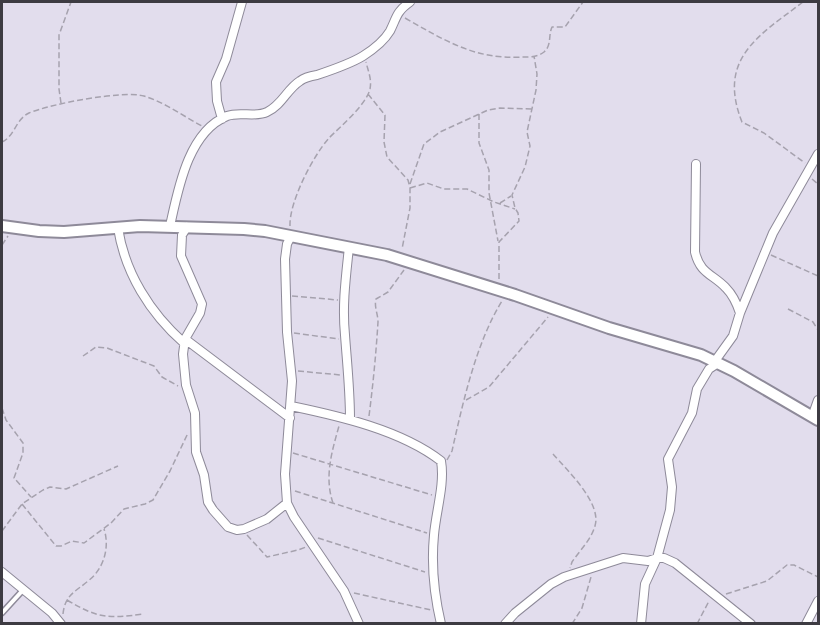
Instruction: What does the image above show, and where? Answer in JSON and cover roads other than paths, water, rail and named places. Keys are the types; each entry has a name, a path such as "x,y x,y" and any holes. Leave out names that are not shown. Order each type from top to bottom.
{"street":[{"path":"222,118 216,101 216,82 226,59 242,2"},
{"path":"170,226 179,183 186,165 198,143 209,130 222,118 235,114 258,115 269,111 286,97 299,81 364,56 386,37 397,13 410,2"},
{"path":"641,624 645,584 657,558 670,510 672,488 668,459 692,413 697,389 733,336 740,313 778,223 819,154"},
{"path":"696,164 698,263 728,290 740,313"},
{"path":"2,226 64,232 170,226 244,229 349,247 402,259 609,328 681,347 716,362 815,418 819,400"},
{"path":"187,226 183,235 181,256 202,304 200,313 185,341 183,354 195,416 196,452 204,475 208,502 228,526 243,529 267,519 287,503"},
{"path":"118,228 121,250 133,277 162,322 290,418"},
{"path":"291,236 286,244 285,295 291,370 291,406 286,451 287,503 344,591 359,624"},
{"path":"345,418 349,376 344,300 349,247"},
{"path":"291,406 368,425 417,447 441,462 432,574 441,624"},
{"path":"505,624 551,584 623,558 648,561 664,558 675,563 751,624"},
{"path":"2,572 62,620"},
{"path":"806,624 819,600"}],"lane":[{"path":"2,613 23,590"}]}
